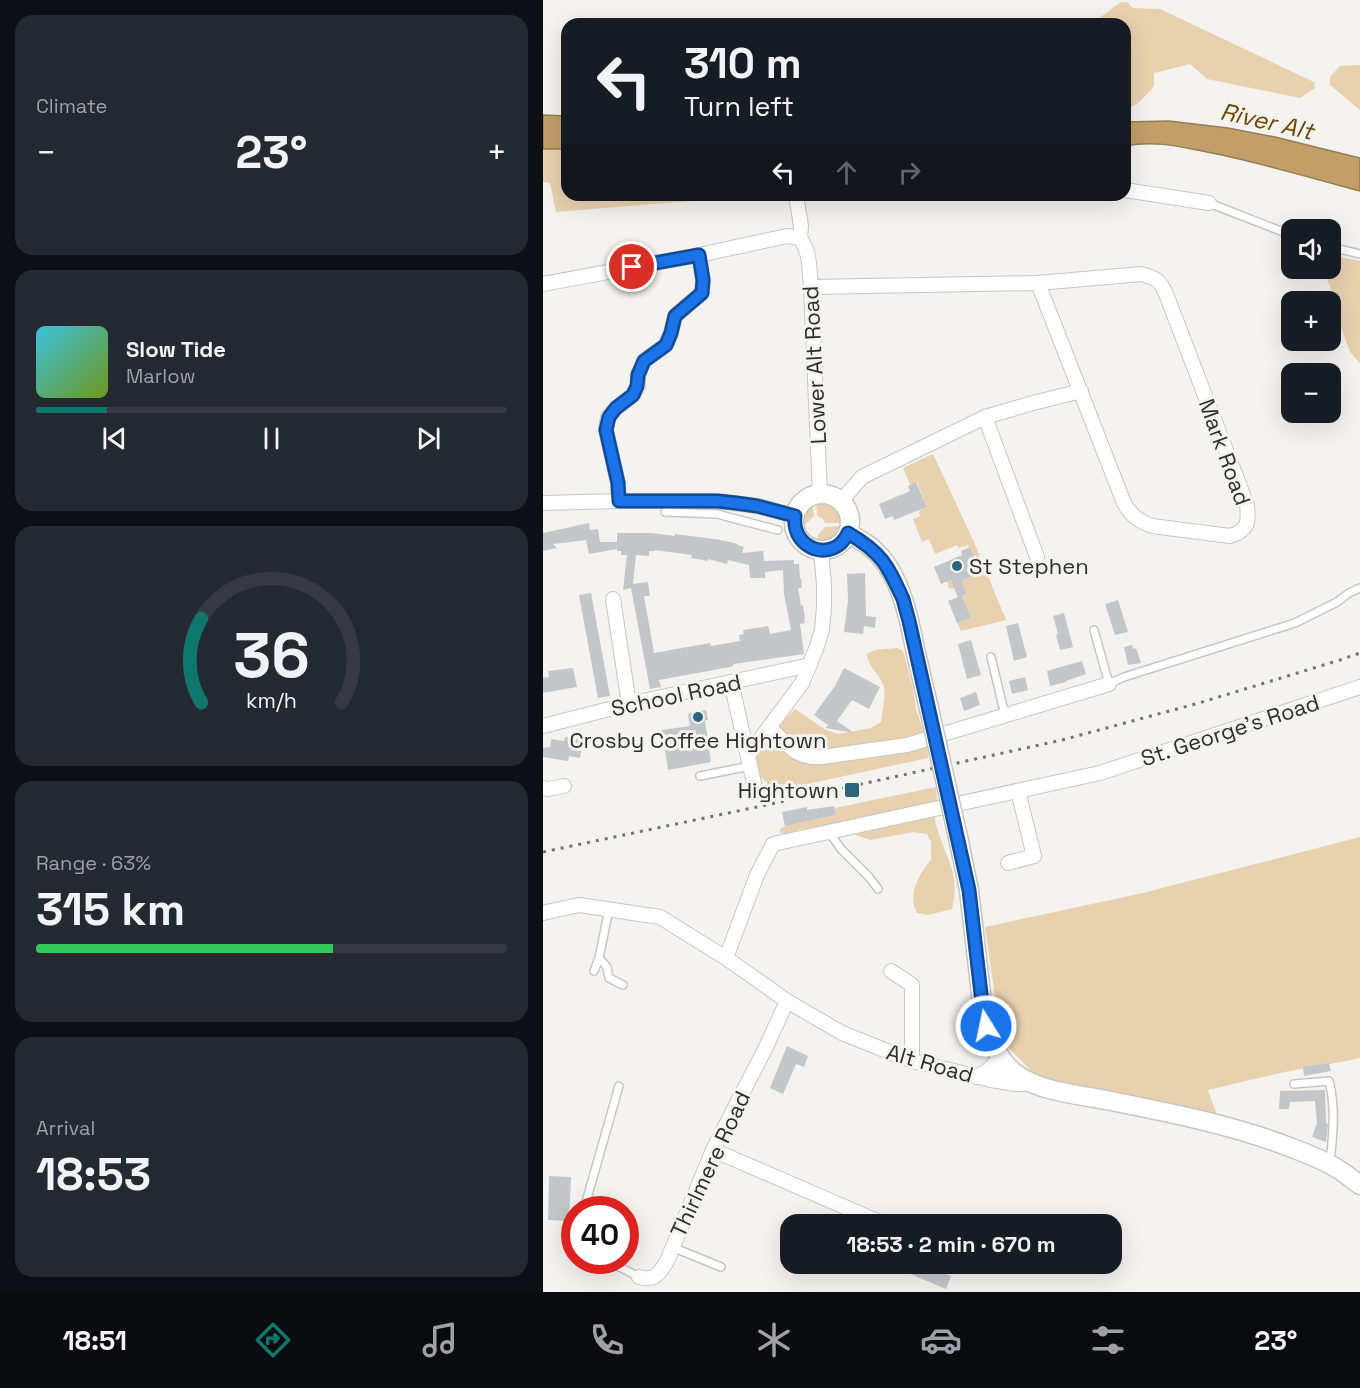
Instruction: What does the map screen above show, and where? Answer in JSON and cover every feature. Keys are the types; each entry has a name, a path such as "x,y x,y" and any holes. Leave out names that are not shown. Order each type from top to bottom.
{"street":[{"path":"1131,191 1209,203"},
{"name":"Lower Alt Road","path":"797,201 801,226 800,238 806,247 811,287 820,494"},
{"path":"543,284 787,236 800,238"},
{"path":"619,501 618,483 606,430 609,417 616,408 633,395 644,361 666,345 675,316 702,293 703,280 699,255"},
{"name":"Mark Road","path":"811,287 1038,283 1141,274 1161,282 1247,505 1248,517 1240,533 1230,536 1152,526 1130,514 1038,283"},
{"path":"841,501 862,477 985,417 1033,402 1081,391"},
{"path":"985,417 1037,557"},
{"path":"820,494 831,495 841,501 846,508 850,524 843,540 830,549 821,550 809,547 800,539 795,529 795,516 798,508 811,496 820,494"},
{"path":"543,503 619,501 717,508 757,506 795,516"},
{"path":"848,533 879,555 891,572 903,599 909,621 969,890 983,1011 991,1040 1004,1062 976,1077"},
{"path":"750,760 769,727 802,683 822,630 824,585 821,550"},
{"path":"613,598 629,704"},
{"name":"School Road","path":"543,726 629,704 810,665"},
{"path":"732,682 754,783"},
{"path":"769,727 796,753 804,757 816,758 907,745 1109,684"},
{"name":"St. George's Road","path":"726,958 757,875 773,844 1100,773 1360,687"},
{"path":"543,788 564,786"},
{"path":"1008,863 1034,856 1018,791"},
{"name":"Alt Road","path":"543,913 579,905 660,917 726,958 787,1001 842,1033 912,1061 991,1080 1004,1062 1016,1074 1033,1084 1046,1088 1115,1101 1235,1129 1278,1143 1313,1156 1338,1169 1360,1185"},
{"path":"891,971 912,985 912,1061"},
{"name":"Thirlmere Road","path":"639,1277 645,1279 657,1276 667,1261 713,1150 787,1001"},
{"path":"991,1080 1033,1084"},
{"path":"713,1150 861,1214"}],"lane":[{"path":"1209,203 1281,231"},
{"path":"1341,249 1360,254"},
{"path":"665,512 717,508 779,530"},
{"path":"1094,630 1109,684 1124,676 1295,623 1360,588"},
{"path":"991,657 1005,715"},
{"path":"700,776 750,760"},
{"path":"829,832 841,849 878,889"},
{"path":"594,970 599,958 609,909"},
{"path":"599,958 607,967 609,978 623,985"},
{"path":"1294,1084 1329,1081 1333,1106 1329,1165"},
{"path":"588,1196 619,1086"},
{"path":"672,1247 721,1267"},
{"name":"Thirlmere Road","path":"633,1274 639,1277"}],"shaded area":[{"path":"1121,2 1127,2 1133,8 1160,9 1314,82 1315,88 1300,98 1207,79 1190,64 1154,73 1154,86 1145,97 1131,107 1131,18 1099,18"},
{"path":"1360,65 1360,110 1330,85 1330,77 1340,66"},
{"path":"543,115 561,116 561,149 543,149"},
{"path":"1169,121 1228,128 1360,158 1360,191 1249,161 1190,149 1158,144 1131,145 1131,122"},
{"path":"543,149 561,149 561,201 691,201 556,212 550,183 543,182"},
{"path":"1341,257 1360,261 1360,363 1350,352 1342,330 1341,291 1332,291 1327,279 1341,279"},
{"path":"933,454 974,542 1006,620 961,631 957,623 971,618 962,596 967,594 965,590 956,593 954,588 949,589 947,581 969,572 980,572 968,545 959,548 957,545 935,554 929,539 922,542 913,519 920,516 919,511 927,507 917,482 910,485 903,468"},
{"path":"823,500 839,507 846,523 825,523 817,516 816,501"},
{"path":"812,503 814,516 806,524 802,524 804,512"},
{"path":"845,526 835,540 818,543 818,535 825,527"},
{"path":"897,648 903,651 916,709 927,742 928,758 775,791 758,774 756,756 765,739 795,709 826,730 838,734 871,728 881,722 884,700 883,683 867,654 875,650"},
{"path":"936,787 935,820 955,884 952,909 928,915 917,913 914,906 916,885 931,860 931,842 927,834 913,832 871,840 855,835 848,828 838,826 800,829 787,834 780,833 780,829 785,826 836,815 835,808"},
{"path":"1360,837 1360,1058 1288,1071 1208,1090 1218,1118 1036,1076 1008,1047 999,1024 985,927 1143,893"}],"building":[{"path":"916,482 927,507 894,520 893,516 885,519 879,504 910,491 908,486"},
{"path":"589,523 590,530 598,529 600,542 617,542 617,533 652,533 675,536 675,534 738,544 744,547 742,553 763,551 764,561 794,560 794,564 799,564 801,578 802,588 798,588 805,619 805,623 800,624 804,654 733,664 730,667 659,680 661,687 650,689 631,588 623,590 627,555 621,555 621,551 617,549 589,554 586,540 553,544 557,548 543,551 543,533","holes":["655,550 692,555 691,558 708,561 708,559 727,564 728,560 749,565 750,578 765,578 765,572 783,570 784,594 791,630 770,634 768,626 743,630 744,634 739,635 740,641 711,646 710,643 654,653 644,596 650,596 648,582 633,584 636,555 649,556 649,551"]},
{"path":"970,547 981,572 961,581 967,594 962,596 971,618 957,623 948,601 958,597 951,580 941,584 934,567 962,555 961,551"},
{"path":"865,573 866,616 876,617 875,628 864,626 863,634 844,632 848,600 847,574"},
{"path":"591,593 610,696 598,698 579,595"},
{"path":"1118,600 1128,632 1115,635 1105,604"},
{"path":"1064,613 1073,647 1060,650 1053,616"},
{"path":"1018,623 1027,657 1014,661 1006,626"},
{"path":"971,640 981,675 967,679 958,644"},
{"path":"1132,645 1133,649 1136,648 1141,663 1128,665 1124,647"},
{"path":"1082,661 1086,674 1050,686 1047,671"},
{"path":"573,668 577,687 543,693 543,678 549,677 548,671"},
{"path":"844,668 880,687 869,709 852,700 837,721 854,733 826,728 828,725 814,715 835,686"},
{"path":"1025,677 1028,690 1012,694 1009,681"},
{"path":"976,692 980,705 964,711 960,698"},
{"path":"706,710 708,720 705,720 711,762 668,770 662,730 690,726 688,714"},
{"path":"565,737 583,740 580,758 569,756 568,761 543,757 543,748 550,747 551,739 564,741"},
{"path":"834,806 836,815 785,826 782,812 807,807 807,810"},
{"path":"787,1046 808,1056 804,1067 796,1064 783,1094 770,1088"},
{"path":"1329,1063 1331,1071 1304,1076 1303,1067"},
{"path":"1325,1090 1326,1123 1328,1124 1326,1142 1312,1137 1317,1123 1315,1101 1290,1102 1289,1109 1279,1109 1280,1091"},
{"path":"549,1176 571,1177 570,1196 561,1196 561,1221 548,1220"},
{"path":"910,1274 951,1276 946,1289"}],"railway":[{"path":"543,852 1062,740 1199,703 1360,653"}],"place":[{"name":"St Stephen","path":"957,566"},
{"name":"Crosby Coffee Hightown","path":"698,717"},
{"name":"Hightown","path":"852,790"}],"route":[{"path":"632,267 699,255 703,280 702,293 675,316 666,345 644,361 633,395 616,408 609,417 606,430 618,483 619,501 717,501 757,506 795,516 795,529 798,536 813,549 826,550 834,547 848,533 879,555 891,572 903,599 909,621 958,837 969,890 986,1026"}],"water label":[{"name":"River Alt","path":"1267,121"}]}
